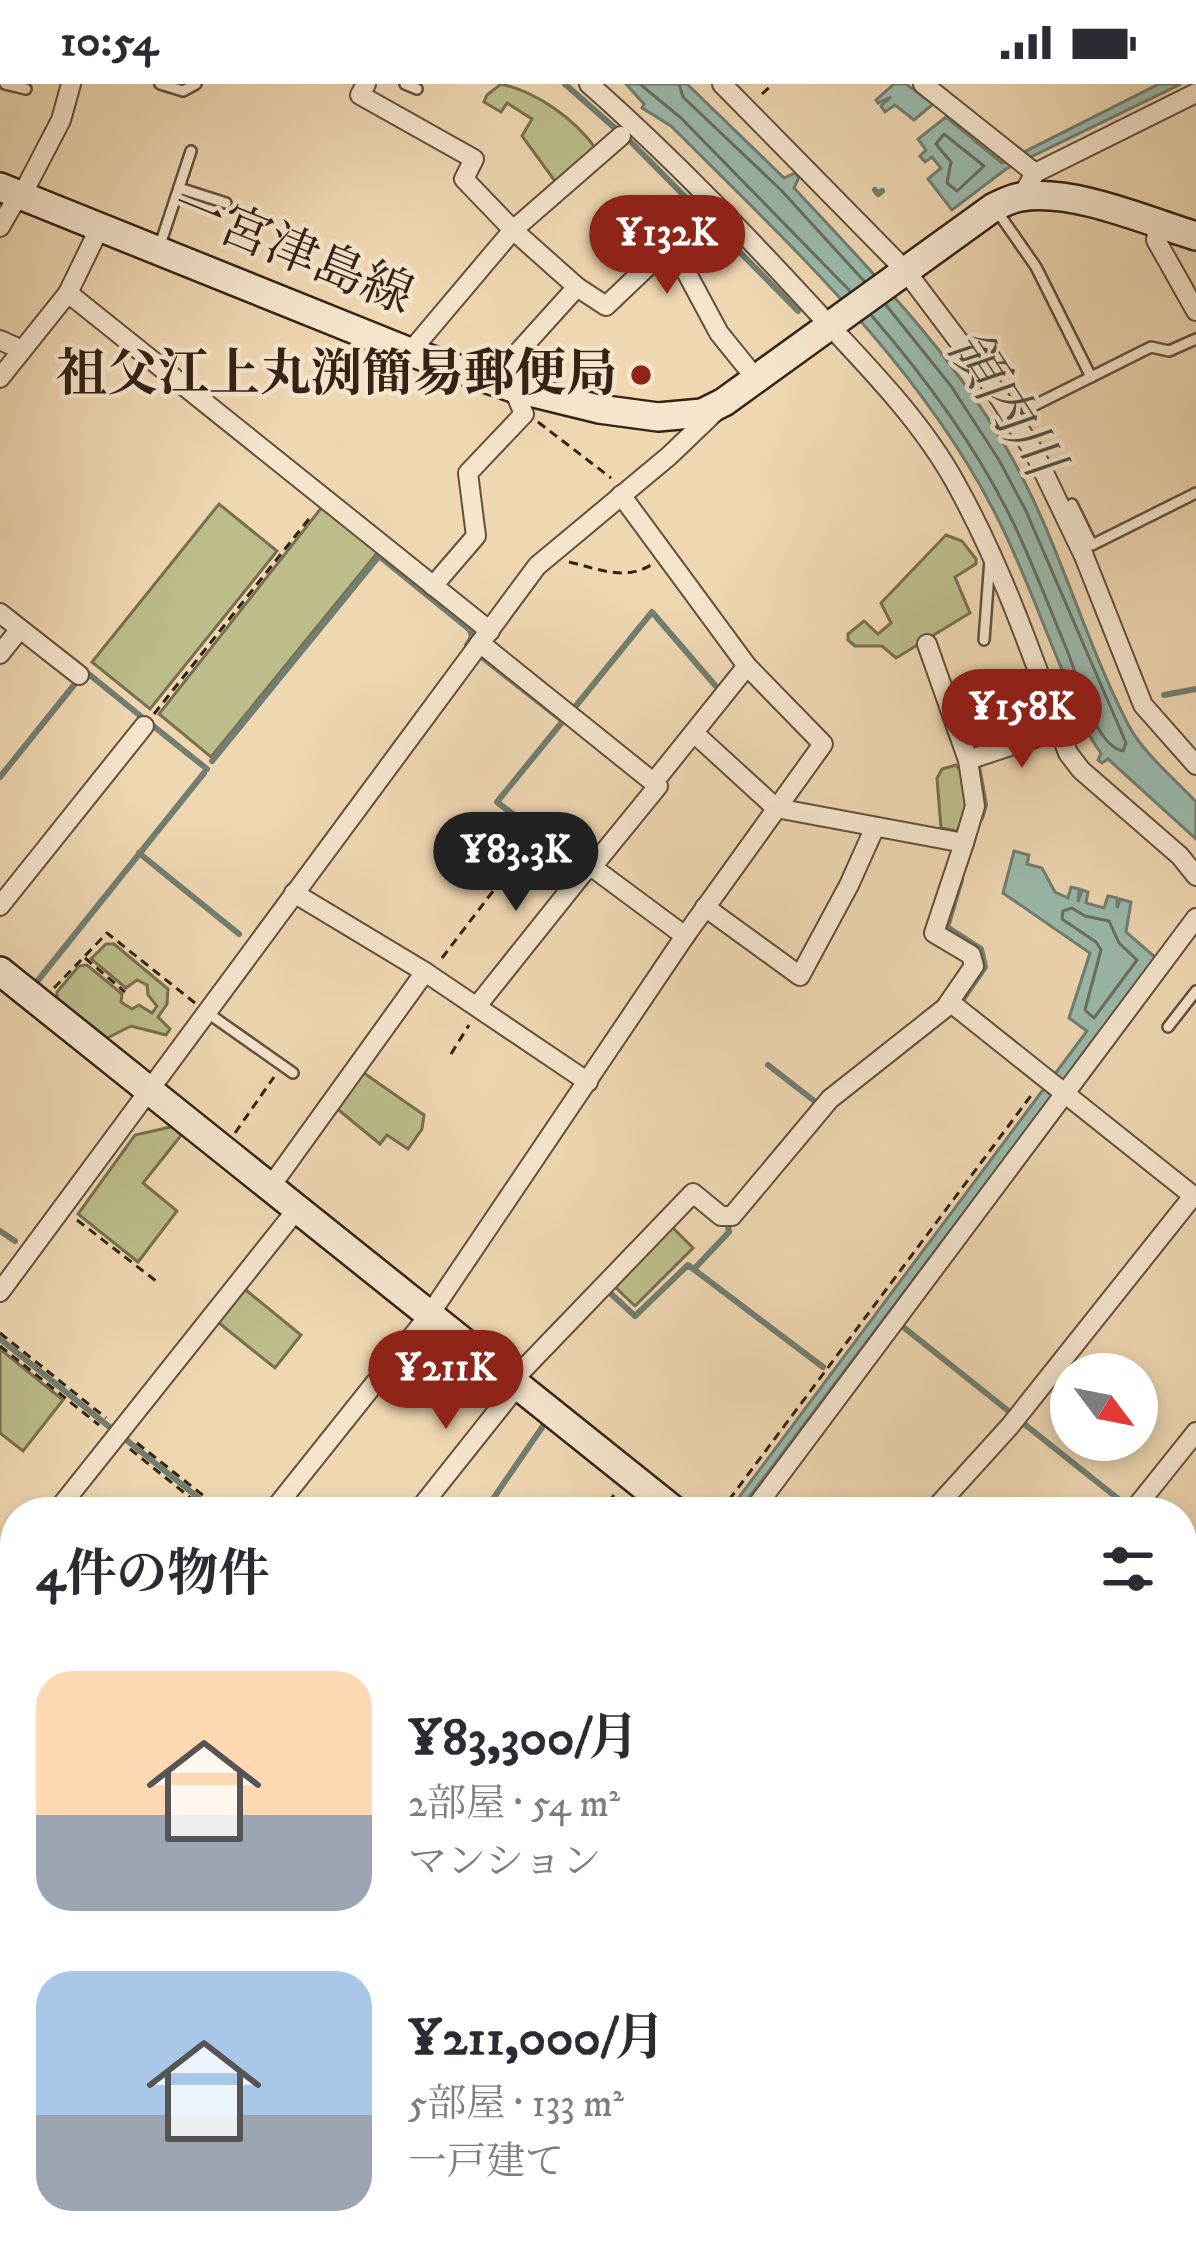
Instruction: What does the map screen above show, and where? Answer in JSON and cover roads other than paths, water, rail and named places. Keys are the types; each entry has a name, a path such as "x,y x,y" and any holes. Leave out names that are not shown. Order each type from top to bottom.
{"main road":[{"name":"一宮津島線","path":"14,192 410,352 502,384 599,409 658,417 702,412 757,380 994,207 1023,172 1063,198 1196,236"},
{"path":"0,971 657,1497"}],"street":[{"path":"0,227 14,192 61,120 70,84"},
{"path":"366,84 360,94 474,159 464,178 513,230 577,287 606,306 667,248 683,266 719,334 757,380"},
{"path":"589,84 788,277 860,355 934,448 990,554 1068,753 1196,875"},
{"path":"722,84 904,271 988,380 1034,452 1109,612 1143,705 1196,765"},
{"path":"923,84 1023,172 1196,93"},
{"path":"410,352 513,230 621,136"},
{"path":"1158,225 1156,240 1196,311"},
{"path":"0,378 68,293 100,226"},
{"path":"433,586 476,536 468,473 524,414 502,384 577,287"},
{"path":"68,293 433,586 658,786 478,1007"},
{"path":"0,340 22,350"},
{"path":"0,1292 548,556 724,402"},
{"path":"284,1497 430,1314 685,936 823,744 747,666 624,492"},
{"path":"0,613 80,675"},
{"path":"0,655 20,629"},
{"path":"428,1497 515,1383 693,1192 721,1216 733,1216 830,1099 950,1002 974,966 970,955 934,933 975,806 968,760 927,644"},
{"path":"654,782 747,666"},
{"path":"0,906 144,726"},
{"path":"968,760 1059,730"},
{"path":"694,733 776,808 964,842"},
{"path":"705,907 800,976 875,826"},
{"path":"588,869 685,936"},
{"path":"294,893 427,973 588,1082"},
{"path":"763,1497 1055,1085 1196,918"},
{"path":"271,1186 427,973"},
{"path":"946,1497 1010,1426 1195,1197 950,1002"},
{"path":"68,1497 298,1208"},
{"path":"1144,1497 1196,1432"}],"lane":[{"path":"5,84 26,89"},
{"path":"160,84 183,91 196,84"},
{"path":"405,84 417,89"},
{"path":"158,249 191,151"},
{"path":"178,188 226,203"},
{"path":"994,207 1036,267 1091,377"},
{"path":"1027,409 1151,347 1169,351 1196,339"},
{"path":"1072,504 1092,544 1196,493"},
{"path":"984,640 990,554"},
{"path":"1168,1028 1196,991"},
{"path":"206,1011 293,1073"}],"water":[{"path":"626,84 687,84 784,178 795,173 799,177 794,188 911,317 965,385 1029,491 1129,726 1196,802 1196,839 1108,759 1098,760 1101,753 1081,718 1007,538 932,410 807,262 671,126 642,108 644,104"},
{"path":"894,84 906,84 933,104 914,120 895,105 885,112 881,106 891,97 876,100"},
{"path":"1159,84 1181,84 1006,169 952,210 928,179 941,168 932,157 925,162 920,156 926,150 918,139 946,117 1002,163"},
{"path":"1014,851 1029,855 1027,864 1042,868 1055,892 1068,898 1071,887 1079,889 1078,902 1082,890 1088,892 1086,903 1104,908 1108,896 1117,898 1117,908 1120,899 1131,902 1126,932 1156,958 749,1497 739,1497 1087,1031 1069,1018 1090,953 1003,893"}],"waterway":[{"path":"565,84 617,130"},
{"path":"628,139 798,311"},
{"path":"875,190 882,191"},
{"path":"212,761 379,556 470,630 467,645"},
{"path":"575,707 652,612 720,691"},
{"path":"483,658 563,721 497,802 581,866"},
{"path":"85,671 143,718"},
{"path":"0,777 78,680"},
{"path":"1164,695 1196,689"},
{"path":"152,725 207,769"},
{"path":"978,766 985,805 981,818"},
{"path":"35,984 204,773"},
{"path":"139,853 239,934"},
{"path":"961,880 947,927 981,949 985,967 963,999"},
{"path":"768,1065 817,1103"},
{"path":"695,1268 729,1232 728,1225"},
{"path":"0,1231 15,1241"},
{"path":"608,1291 635,1316 688,1265 823,1367"},
{"path":"902,1326 1011,1413"},
{"path":"0,1339 112,1429"},
{"path":"494,1497 545,1423"},
{"path":"1023,1423 1116,1497"},
{"path":"124,1438 197,1497"}],"place":[{"name":"祖父江上丸渕簡易郵便局","path":"641,375"}],"water label":[{"name":"領内川","path":"1003,404"}]}
